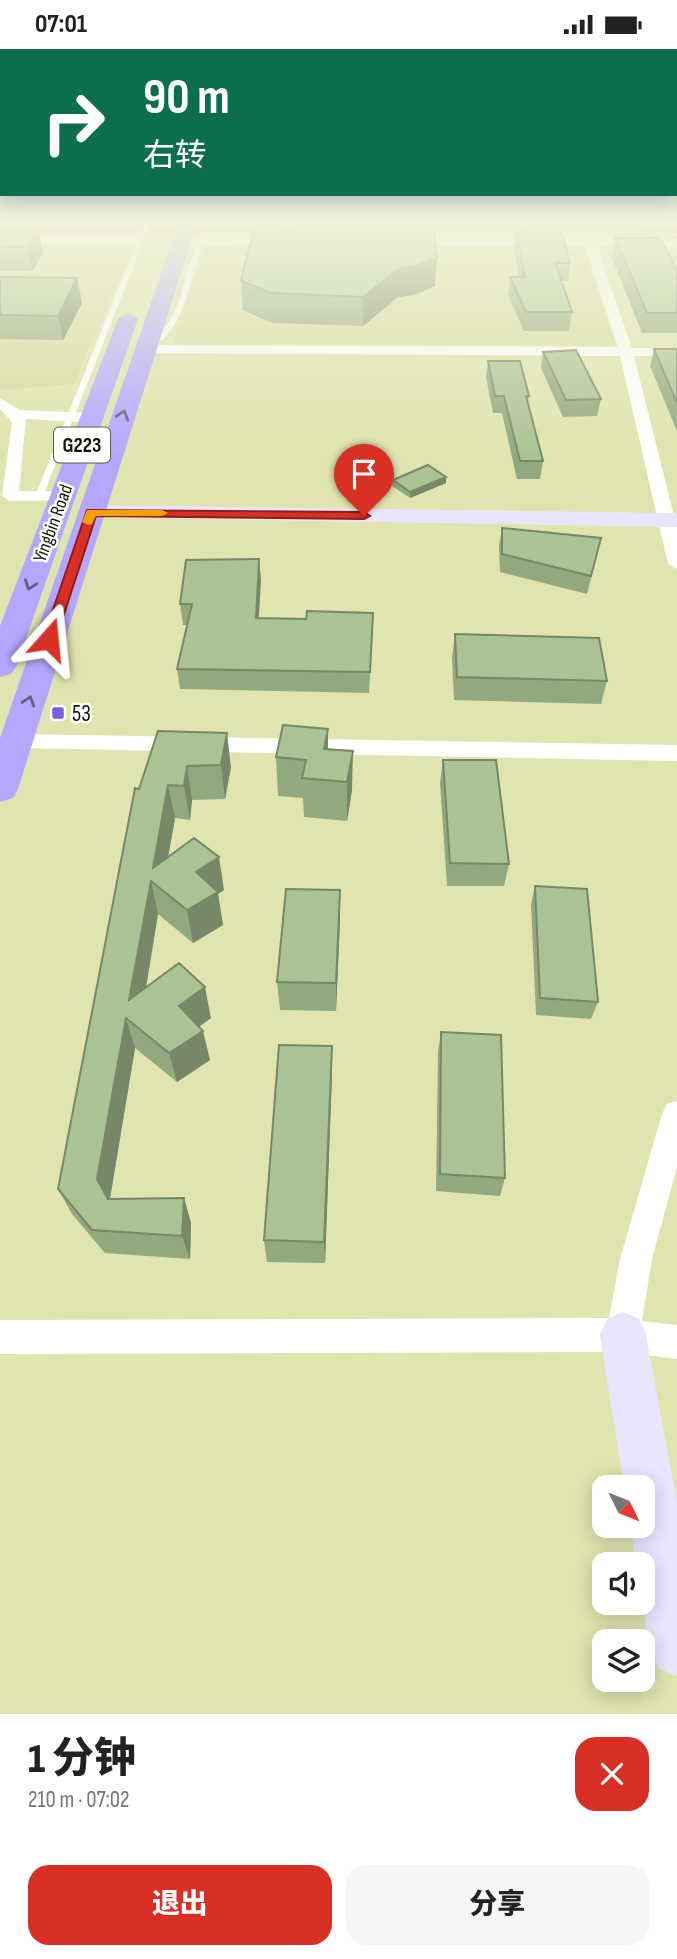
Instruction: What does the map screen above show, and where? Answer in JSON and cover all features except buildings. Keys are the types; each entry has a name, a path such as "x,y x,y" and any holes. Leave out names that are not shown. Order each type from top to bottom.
{"highway":[{"name":"Yingbin Road","path":"0,667 51,496 81,418 147,300"},
{"name":"Yingbin Road","path":"0,789 161,300"}],"street":[{"path":"609,300 626,351 671,519 677,563"},
{"path":"145,348 677,352"},
{"path":"0,402 16,414 20,422 3,497 51,496"},
{"path":"16,414 81,418"},
{"path":"91,512 671,519"},
{"path":"16,741 677,753"},
{"path":"677,1114 636,1259 623,1335 677,1649"},
{"path":"0,1337 623,1335 677,1342"}],"lane":[{"path":"81,418 120,300"}],"shaded area":[{"path":"0,300 110,300 74,384 0,390"},
{"path":"187,300 600,300 615,345 173,344"}],"slow traffic":[{"path":"88,522 91,512 162,513"}],"place":[{"name":"53","path":"58,713"}],"route":[{"path":"49,639 91,512 364,516"}]}
